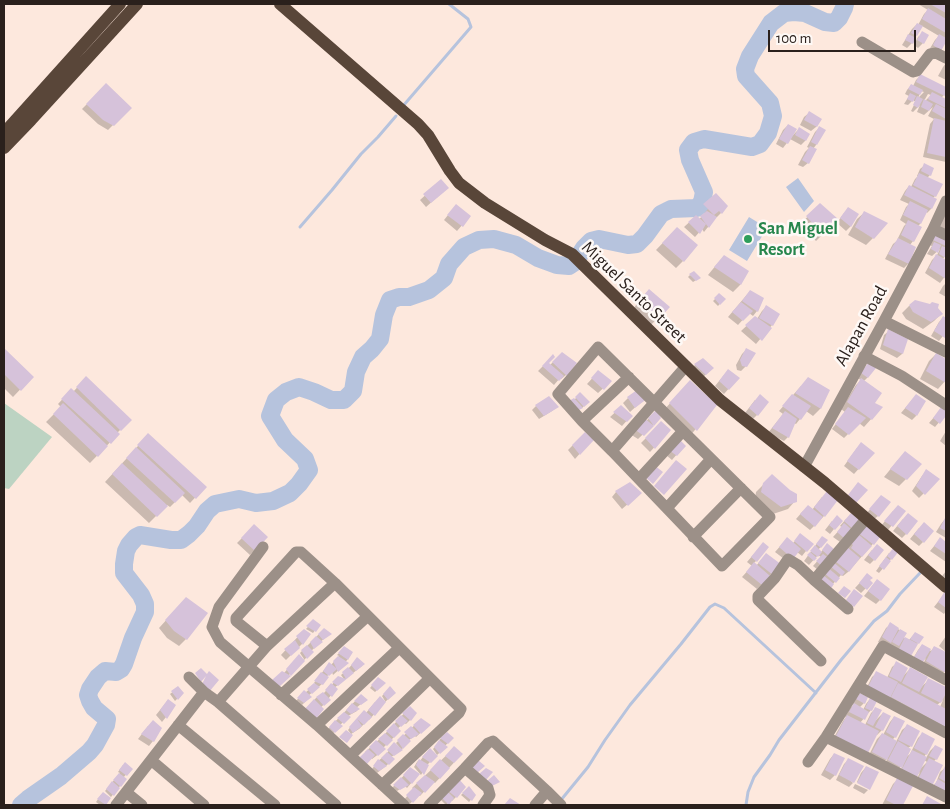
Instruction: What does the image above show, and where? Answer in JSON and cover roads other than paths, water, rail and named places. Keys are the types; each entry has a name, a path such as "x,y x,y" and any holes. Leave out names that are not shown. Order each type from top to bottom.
{"main road":[{"path":"5,139 120,4"},
{"path":"5,139 32,120 137,4"},
{"name":"Miguel Santo Street","path":"280,4 418,124 432,141 454,178 466,189 545,240 572,254 730,409 825,484 946,587"}],"street":[{"path":"862,42 913,72 917,71 930,54 936,53 946,58"},
{"name":"Alapan Road","path":"804,467 884,321 946,201"},
{"path":"933,229 946,235"},
{"path":"884,321 946,352"},
{"path":"598,347 629,377 770,517 722,566 558,394 598,347"},
{"path":"864,356 902,376 946,405"},
{"path":"612,450 686,366"},
{"path":"582,421 629,377"},
{"path":"639,479 683,431"},
{"path":"667,508 711,459"},
{"path":"693,537 741,488"},
{"path":"814,580 866,519"},
{"path":"263,547 219,607 212,627 220,642 317,725 404,805"},
{"path":"267,646 236,621 236,618 296,552 300,552 335,582 460,709 382,785"},
{"path":"821,661 758,600 758,596 775,578 788,559 798,565 848,609"},
{"path":"218,702 267,646 335,582"},
{"path":"282,695 368,616"},
{"path":"808,762 826,737 883,646 946,680"},
{"path":"317,725 400,648"},
{"path":"189,677 336,805"},
{"path":"350,755 430,678"},
{"path":"858,686 946,733"},
{"path":"116,805 204,692"},
{"path":"178,725 275,805"},
{"path":"826,737 946,797"},
{"path":"429,805 492,741 561,805"},
{"path":"151,760 204,805"},
{"path":"466,768 488,788 490,795 483,805"},
{"path":"535,805 547,791"},
{"path":"126,792 142,805"}],"water":[{"path":"798,178 814,201 804,212 786,187"},
{"name":"San Miguel Resort","path":"749,217 767,228 747,261 729,250"}],"waterway":[{"path":"403,106 471,27 468,19 449,4"},
{"path":"21,805 61,776 89,752 106,725 107,719 94,708 90,701 88,695 90,689 98,677 105,671 116,672 121,669 145,612 145,604 141,595 124,573 126,551 129,545 140,535 181,540 197,526 207,511 215,504 239,499 256,503 273,501 290,493 309,470 305,459 285,440 270,416 276,400 286,392 299,387 331,400 344,400 353,391 356,372 363,357 380,339 384,315 390,300 399,297 409,297 429,290 444,278 449,264 464,247 479,240 494,239 516,245 538,258 557,265 569,266 575,262 591,241 599,239 628,245 637,244 661,214 671,209 697,208 702,202 704,192 690,160 688,150 694,142 704,139 752,147 760,144 768,133 773,116 770,103 746,76 745,69 750,56 771,23 784,13 794,12 805,13 825,22 834,23 839,18 845,4"},
{"path":"300,227 361,154 396,116"},
{"path":"746,805 748,792 754,777 779,740 841,660 874,621 887,611 920,573"},
{"path":"561,800 588,767 630,705 710,607 715,604 724,608 816,693"}],"place":[{"name":"San Miguel Resort","path":"748,239"}]}
